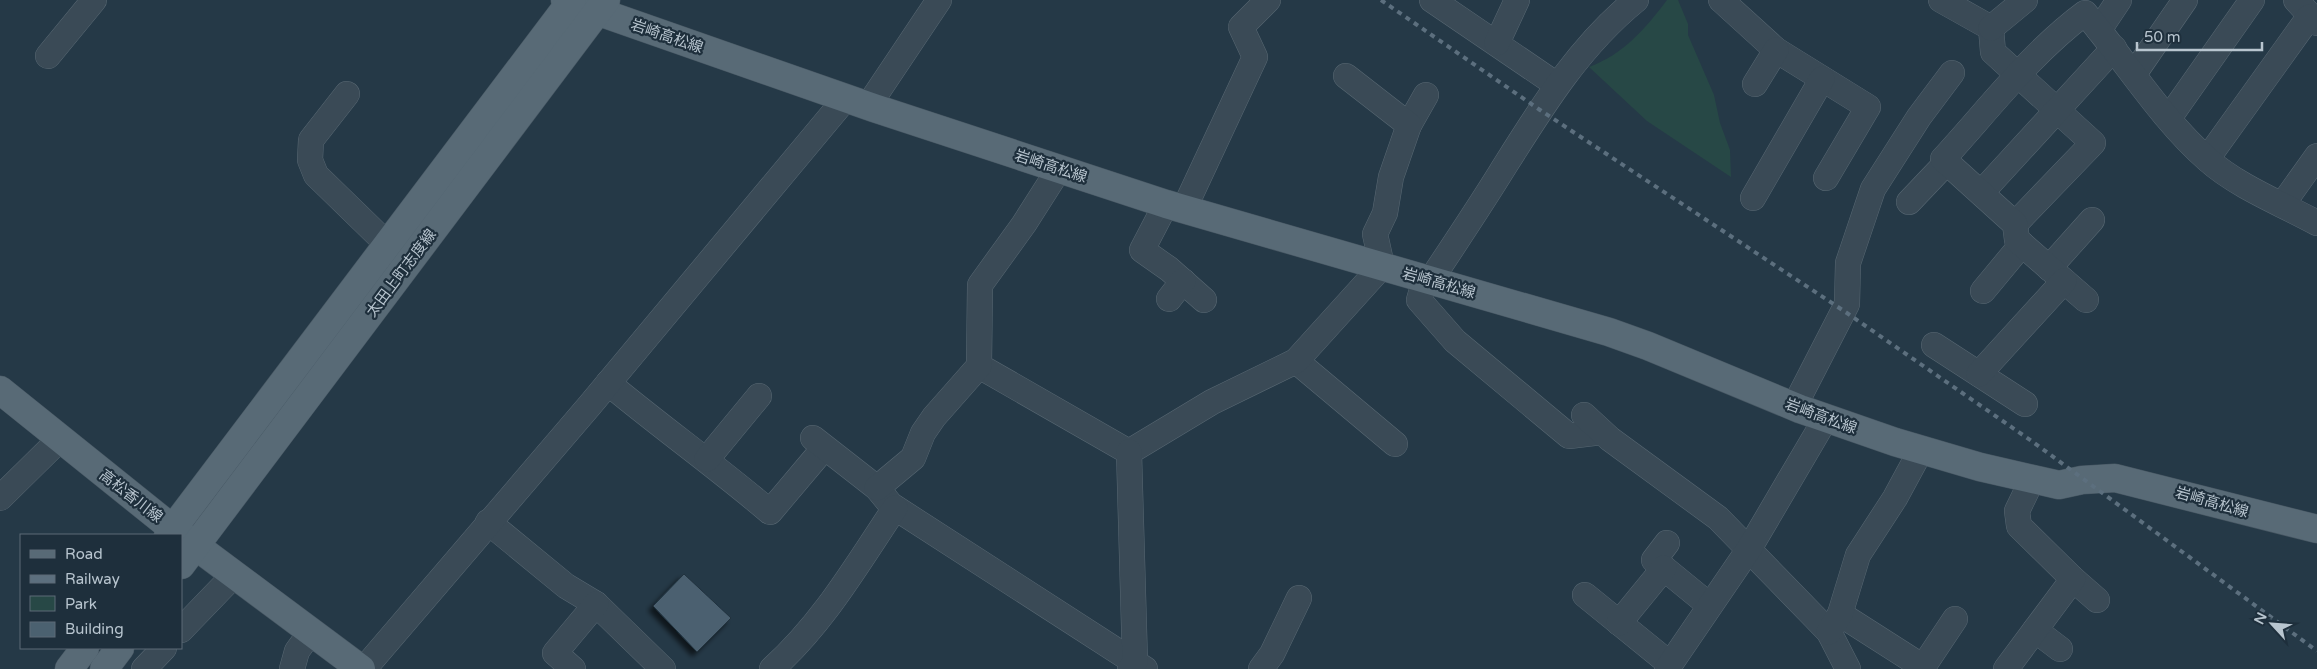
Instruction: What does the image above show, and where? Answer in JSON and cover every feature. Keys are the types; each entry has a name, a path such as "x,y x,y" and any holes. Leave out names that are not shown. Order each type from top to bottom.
{"main road":[{"name":"岩崎高松線","path":"569,0 606,4 857,102 1059,169 1175,206 1648,346 1794,407 1921,450 2059,486 2082,480 2116,478 2317,529"},
{"name":"太田上町志度線","path":"170,532 569,0"},
{"name":"太田上町志度線","path":"188,555 606,4"},
{"name":"高松香川線","path":"0,390 170,532"},
{"name":"高松香川線","path":"188,555 234,575 310,633 363,669"},
{"path":"69,669 84,649"}],"street":[{"path":"48,56 94,0"},
{"path":"363,669 608,383 857,102 940,0"},
{"path":"1204,300 1176,290 1142,250 1175,206 1255,57 1241,27 1268,0"},
{"path":"1432,0 1557,84"},
{"path":"1496,43 1517,0"},
{"path":"1602,432 1569,436 1455,341 1419,300 1427,280 1557,84 1575,61 1615,18 1636,0"},
{"path":"1721,0 1776,50 1868,107 1826,178"},
{"path":"1992,28 2025,0"},
{"path":"1981,193 2057,110 2106,39 2119,0"},
{"path":"2134,74 2185,0"},
{"path":"2169,118 2252,0"},
{"path":"1952,3 1992,28"},
{"path":"2207,159 2304,8"},
{"path":"2086,300 2057,274 1981,193 1943,159 2019,76 2068,26 2085,13 2169,118 2207,159 2223,172 2317,223"},
{"path":"1983,291 2019,234 2093,143 1993,52 1992,28"},
{"path":"1755,84 1776,50"},
{"path":"1794,407 1847,304 1848,263 1873,189 1919,117 1952,73"},
{"path":"1346,76 1409,125"},
{"path":"1752,198 1822,79"},
{"path":"347,94 312,140 310,160 316,175 387,244"},
{"path":"1129,452 1212,402 1296,361 1382,266 1375,234 1385,213 1391,177 1409,125 1426,95"},
{"path":"2282,205 2317,156"},
{"path":"1909,202 1947,162"},
{"path":"877,488 913,458 923,434 934,417 978,366 980,285 1024,224 1059,169"},
{"path":"1979,374 2057,274 2092,220"},
{"path":"1934,345 2025,404"},
{"path":"1296,361 1395,444"},
{"path":"978,366 1129,452"},
{"path":"608,383 670,434 707,459 770,512 819,443 877,488 895,508 1137,667"},
{"path":"707,459 760,396"},
{"path":"1584,415 1602,432 1718,518 1749,549 1835,623 1923,667 1955,619"},
{"path":"1585,595 1669,666 1749,549 1826,418"},
{"path":"0,498 60,439"},
{"path":"1848,669 1835,623 1858,555 1895,498 1921,450"},
{"path":"1129,452 1137,667"},
{"path":"2032,480 2017,512 2018,526 2097,600"},
{"path":"772,669 800,644 834,600 895,508"},
{"path":"488,522 566,586 596,604 663,669"},
{"path":"1667,542 1654,560 1709,605"},
{"path":"1619,623 1664,568"},
{"path":"182,629 234,575"},
{"path":"2006,669 2073,579"},
{"path":"1262,669 1272,654 1299,598"},
{"path":"573,669 555,653 596,604"},
{"path":"2035,630 2060,649"},
{"path":"292,669 298,651 310,633"},
{"path":"144,669 163,649"}],"green space":[{"path":"1667,0 1678,0 1688,24 1688,35 1714,95 1720,123 1730,150 1731,177 1647,121 1589,67 1613,55 1633,40"}],"building":[{"path":"684,574 731,618 697,652 653,606"}],"railway":[{"path":"1381,0 1540,110 1844,311 2033,442 2317,651"}]}
